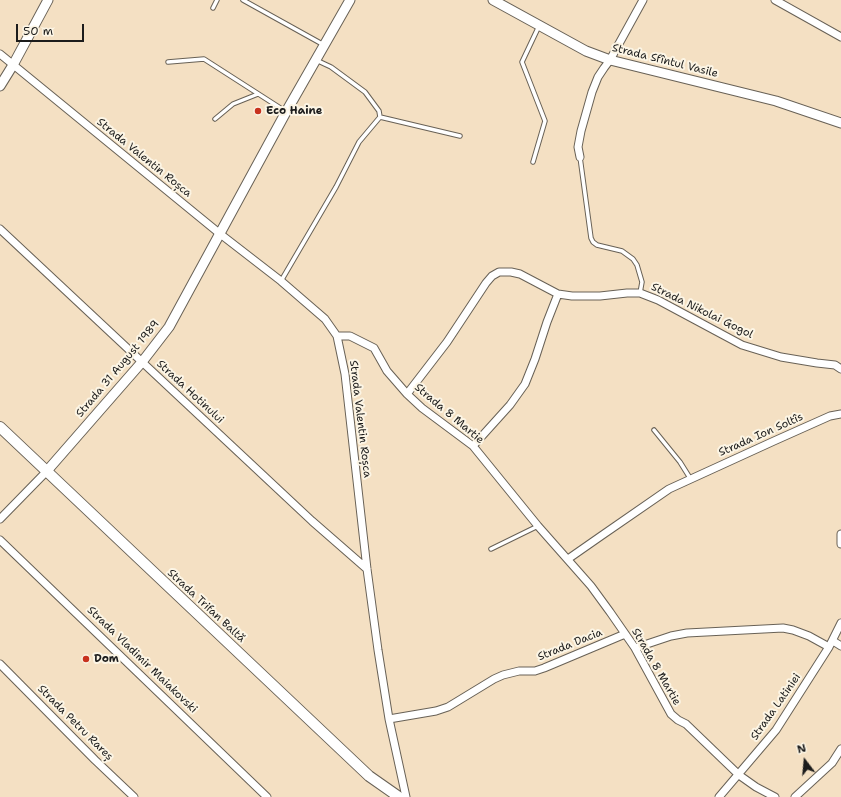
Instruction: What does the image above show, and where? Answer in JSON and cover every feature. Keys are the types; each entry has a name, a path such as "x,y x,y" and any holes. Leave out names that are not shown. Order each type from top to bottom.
{"main road":[{"name":"Strada Trifan Baltă","path":"0,427 369,776 399,797"}],"street":[{"path":"0,86 48,0"},
{"name":"Strada 31 August 1989","path":"0,519 46,472 142,362 169,327 315,59 350,0"},
{"name":"Strada Sfîntul Vasile","path":"493,0 586,51 610,60 776,101 841,124"},
{"path":"580,157 578,147 586,109 598,77 610,60 644,0"},
{"path":"775,0 841,37"},
{"name":"Strada Valentin Roșca","path":"0,54 219,233 281,281 325,319 337,336 345,374 367,569 389,719 406,797"},
{"name":"Strada Hotinului","path":"0,229 312,521 367,569"},
{"name":"Strada Nikolai Gogol","path":"408,394 486,283 492,276 499,272 520,274 558,294 572,296 600,296 640,293 658,300 742,345 780,357 835,365 841,369"},
{"path":"473,446 510,405 525,384 558,294"},
{"name":"Strada 8 Martie","path":"337,336 350,336 374,348 387,371 422,408 473,446 538,526 568,559 598,596 635,648 671,714 686,724 739,775 756,787 775,797"},
{"name":"Strada Ion Soltîs","path":"568,559 669,489 690,478 830,416 841,414"},
{"path":"841,534 841,544"},
{"name":"Strada Vladimir Maiakovski","path":"0,540 267,797"},
{"name":"Strada Latiniei","path":"719,797 776,730 831,644 841,623"},
{"path":"635,648 671,636 687,633 783,628 841,646"},
{"name":"Strada Dacia","path":"389,719 448,708 494,679 503,675 519,671 535,671 544,668 625,634"},
{"name":"Strada Petru Rareș","path":"0,664 95,760 134,797"},
{"path":"795,797 832,763 841,749"}],"lane":[{"path":"213,8 217,0"},
{"path":"243,0 324,45"},
{"path":"533,162 545,121 522,62 539,25"},
{"path":"168,62 204,59 286,112"},
{"path":"281,281 336,187 359,142 380,117 379,111 365,92 331,67 315,59"},
{"path":"215,119 234,104 258,94"},
{"path":"380,117 460,136"},
{"path":"580,157 591,238 597,245 622,251 633,259 637,265 642,282 640,293"},
{"path":"654,430 680,462 690,478"},
{"path":"491,549 538,526"}],"place":[{"name":"Eco Haine","path":"258,111"},
{"name":"Dom","path":"86,659"}]}
